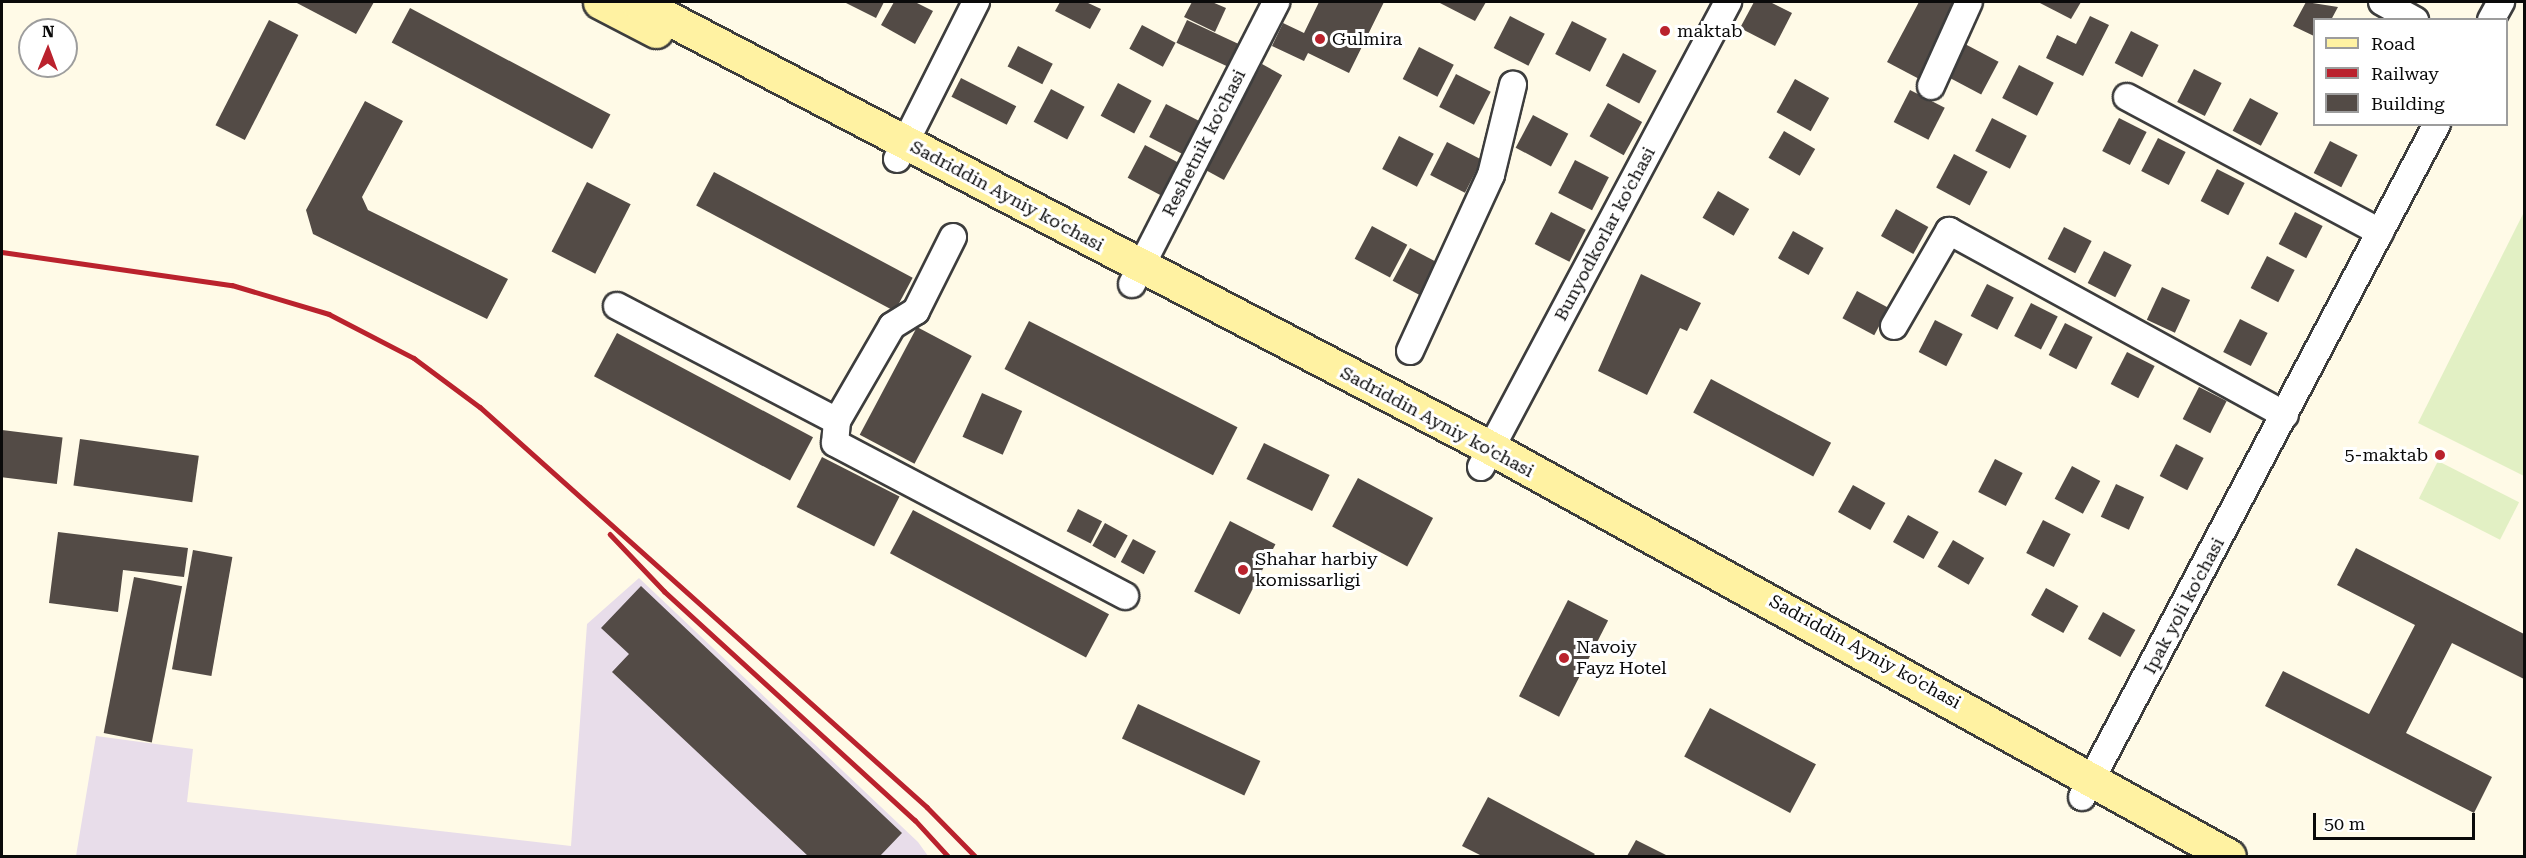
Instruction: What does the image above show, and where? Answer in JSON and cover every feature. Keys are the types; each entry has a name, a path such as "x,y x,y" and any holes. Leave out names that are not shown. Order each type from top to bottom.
{"main road":[{"name":"Sadriddin Ayniy ko'chasi","path":"600,2 654,11 901,151 1486,458 2087,788 2229,856"},
{"name":"Sadriddin Ayniy ko'chasi","path":"2087,788 2186,856"}],"street":[{"path":"901,151 976,2"},
{"name":"Reshetnik ko'chasi","path":"1136,276 1276,2"},
{"name":"Bunyodkorlar ko'chasi","path":"1486,458 1728,2"},
{"path":"1931,86 1969,2"},
{"path":"2382,2 2411,18"},
{"path":"2493,18 2501,2"},
{"path":"1410,351 1491,175 1513,85"},
{"path":"2127,97 2380,232"},
{"name":"Ipak yoli ko'chasi","path":"2087,788 2435,126"},
{"path":"1894,326 1949,231 2285,415"},
{"path":"953,237 916,311 892,326 837,421 835,443 1125,596"},
{"path":"617,306 837,421"}],"shaded area":[{"path":"639,578 918,842 928,856 76,856 96,736 193,749 187,802 571,846 587,624"}],"green space":[{"path":"2524,212 2524,476 2418,423"},
{"path":"2438,461 2519,502 2500,540 2419,498"}],"building":[{"path":"295,2 374,2 356,34"},
{"path":"844,2 884,2 876,18"},
{"path":"894,2 915,2 933,11 915,44 881,25"},
{"path":"1060,2 1086,2 1101,9 1090,29 1055,11"},
{"path":"1192,2 1212,2 1226,8 1215,32 1184,17"},
{"name":"Gulmira","path":"1319,2 1384,2 1349,73 1308,53 1304,61 1272,46 1283,23 1304,33"},
{"path":"1438,2 1486,2 1475,21"},
{"path":"1754,2 1770,2 1792,13 1775,46 1740,28"},
{"path":"1919,2 1960,2 1923,81 1887,62"},
{"path":"2038,2 2081,2 2071,19"},
{"path":"2306,2 2338,7 2332,18 2313,18 2313,36 2293,26"},
{"path":"410,8 610,115 592,149 392,42"},
{"path":"1510,16 1545,34 1528,66 1494,48"},
{"path":"2090,16 2109,25 2083,76 2046,58 2057,35 2076,44"},
{"path":"269,20 298,35 245,140 215,125"},
{"path":"1187,20 1239,44 1228,67 1176,43"},
{"path":"1572,21 1607,39 1590,72 1555,54"},
{"path":"1142,25 1176,43 1163,67 1129,49"},
{"path":"2131,31 2159,45 2142,77 2115,63"},
{"path":"1965,44 1999,62 1981,95 1948,77"},
{"path":"1018,46 1053,64 1042,84 1008,66"},
{"path":"1419,47 1454,65 1437,97 1403,79"},
{"path":"1623,53 1657,71 1639,104 1606,86"},
{"path":"1262,64 1282,75 1224,180 1204,169"},
{"path":"2019,65 2054,83 2037,116 2002,98"},
{"path":"2194,69 2222,83 2205,116 2177,102"},
{"path":"1456,74 1491,92 1474,125 1439,107"},
{"path":"961,78 1016,106 1007,125 951,97"},
{"path":"1795,79 1829,98 1811,131 1777,112"},
{"path":"1118,83 1152,101 1134,134 1101,116"},
{"path":"1051,89 1085,107 1067,140 1034,122"},
{"path":"1910,90 1945,108 1928,140 1894,122"},
{"path":"2250,98 2278,113 2261,146 2233,131"},
{"path":"365,101 403,121 362,197 368,210 508,279 487,319 313,234 306,210"},
{"path":"1608,103 1642,122 1624,155 1590,136"},
{"path":"1166,104 1201,122 1184,155 1149,137"},
{"path":"1533,115 1568,134 1551,166 1516,148"},
{"path":"1992,118 2027,136 2010,169 1975,151"},
{"path":"2119,118 2147,132 2130,165 2102,151"},
{"path":"1784,131 1815,149 1800,176 1768,158"},
{"path":"1399,136 1434,154 1417,187 1382,169"},
{"path":"2158,138 2186,152 2169,185 2141,171"},
{"path":"2330,141 2358,155 2341,187 2314,173"},
{"path":"1447,142 1482,160 1465,193 1430,175"},
{"path":"1145,145 1179,163 1161,196 1128,178"},
{"path":"1954,154 1988,172 1970,205 1936,188"},
{"path":"1575,160 1609,177 1592,210 1558,193"},
{"path":"2217,169 2245,183 2228,215 2201,201"},
{"path":"714,172 913,278 895,311 696,206"},
{"path":"587,182 631,204 595,274 552,251"},
{"path":"1718,191 1749,209 1734,236 1702,218"},
{"path":"1896,209 1928,227 1913,254 1881,236"},
{"path":"1551,212 1586,230 1569,262 1535,244"},
{"path":"2295,212 2323,226 2306,258 2279,244"},
{"path":"1372,226 1407,245 1390,277 1355,259"},
{"path":"2064,227 2092,241 2075,273 2048,259"},
{"path":"1793,231 1824,248 1809,275 1778,258"},
{"path":"1410,248 1444,266 1426,299 1393,281"},
{"path":"2104,251 2132,265 2115,297 2088,283"},
{"path":"2267,256 2295,270 2278,302 2251,288"},
{"path":"1641,274 1701,303 1687,331 1680,328 1647,395 1598,371"},
{"path":"1987,284 2014,298 1997,330 1971,316"},
{"path":"2162,287 2190,300 2175,333 2147,320"},
{"path":"1857,291 1889,308 1874,335 1842,318"},
{"path":"2031,303 2058,317 2041,350 2014,336"},
{"path":"2240,319 2268,333 2251,366 2223,352"},
{"path":"1935,320 1963,334 1946,366 1919,352"},
{"path":"1029,321 1237,427 1213,475 1004,369"},
{"path":"2065,323 2093,337 2076,369 2049,355"},
{"path":"917,327 972,356 914,464 860,435"},
{"path":"617,333 813,437 790,480 594,376"},
{"path":"2127,352 2155,366 2138,398 2111,384"},
{"path":"1711,379 1831,443 1813,476 1693,413"},
{"path":"2199,387 2227,401 2210,433 2183,419"},
{"path":"982,393 1022,411 1003,455 962,437"},
{"path":"2,430 63,437 57,484 2,477"},
{"path":"80,439 199,456 192,502 73,486"},
{"path":"1264,443 1330,475 1312,511 1246,479"},
{"path":"2176,444 2204,458 2187,490 2160,476"},
{"path":"822,457 900,496 874,546 797,507"},
{"path":"1995,459 2023,473 2006,506 1978,492"},
{"path":"2072,466 2100,481 2083,514 2055,499"},
{"path":"1358,478 1433,518 1407,566 1332,527"},
{"path":"2116,484 2144,497 2129,530 2101,517"},
{"path":"1853,485 1885,503 1870,530 1838,512"},
{"path":"1078,509 1102,521 1091,544 1067,531"},
{"path":"913,510 1109,614 1086,657 890,553"},
{"path":"1908,515 1939,532 1924,559 1893,542"},
{"path":"2043,520 2071,534 2054,567 2026,553"},
{"path":"1230,521 1275,544 1240,615 1194,591"},
{"path":"1105,523 1128,536 1115,558 1092,546"},
{"path":"58,532 188,548 184,577 123,570 118,612 49,603"},
{"path":"1133,539 1156,551 1144,574 1121,562"},
{"path":"1953,540 1984,558 1969,585 1938,567"},
{"path":"2356,548 2524,634 2524,679 2452,643 2406,733 2492,777 2474,813 2265,706 2283,671 2369,714 2415,625 2337,585"},
{"path":"193,550 232,557 211,676 172,669"},
{"path":"134,577 182,586 152,742 104,733"},
{"path":"641,586 902,833 880,856 808,856 612,672 629,654 601,628"},
{"path":"2046,588 2078,606 2063,633 2031,615"},
{"name":"Navoiy Fayz Hotel","path":"1568,600 1608,620 1559,717 1519,696"},
{"path":"2103,612 2135,630 2120,657 2088,639"},
{"path":"1138,704 1260,761 1244,795 1122,738"},
{"path":"1710,708 1816,764 1790,813 1684,757"},
{"path":"1488,797 1595,854 1593,856 1482,856 1462,846"},
{"path":"1636,840 1668,856 1627,856"}],"railway":[{"path":"2,252 232,285 329,314 414,358 480,407 927,807 975,856"},
{"path":"610,534 664,591 915,820 948,856"}],"place":[{"name":"maktab","path":"1665,31"},
{"name":"Gulmira","path":"1320,39"},
{"name":"5-maktab","path":"2440,455"},
{"name":"Shahar harbiy komissarligi","path":"1243,570"},
{"name":"Navoiy Fayz Hotel","path":"1564,658"}]}
